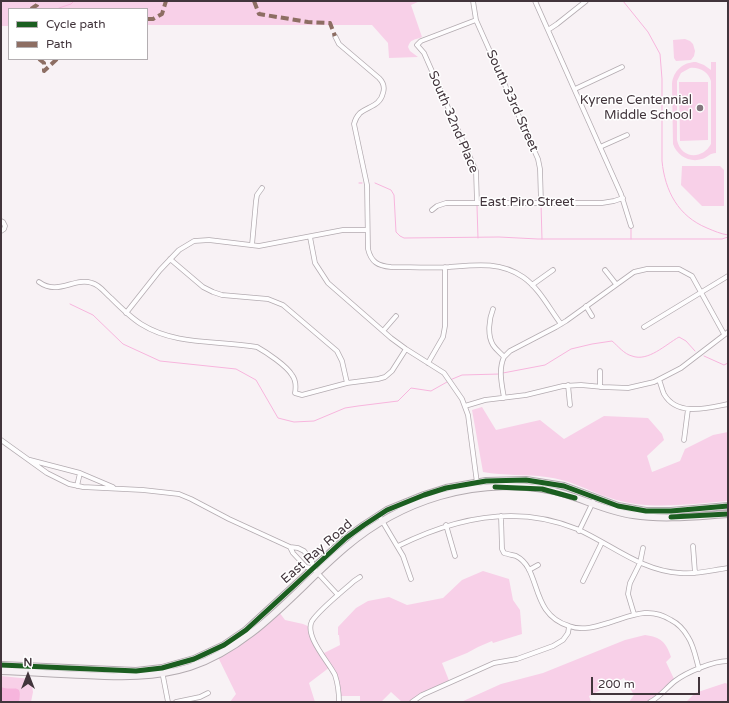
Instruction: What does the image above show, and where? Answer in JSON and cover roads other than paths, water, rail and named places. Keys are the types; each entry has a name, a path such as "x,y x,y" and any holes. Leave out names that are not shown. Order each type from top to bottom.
{"main road":[{"name":"East Ray Road","path":"1,671 127,677 191,666 209,659 238,644 270,618 316,571 381,518 426,501 477,485 542,489 646,511 671,511 728,506"},
{"name":"East Ray Road","path":"593,501 618,512 646,517 728,514"},
{"name":"East Ray Road","path":"1,665 162,671"}],"street":[{"name":"South 33rd Street","path":"474,1 476,20 538,159 540,169 541,203"},
{"path":"535,1 623,198 631,226"},
{"path":"548,30 586,1"},
{"name":"South 32nd Place","path":"476,20 421,41 416,45 424,53 475,167 477,177 477,203"},
{"path":"335,36 339,44 382,81 384,90 381,100 376,105 361,113 354,124 366,180 368,249 369,255 373,261 382,266 391,267 444,267 465,264 486,264 501,267 522,276 532,285 561,324"},
{"path":"575,89 622,67"},
{"path":"600,147 627,135"},
{"path":"252,245 257,195 262,188"},
{"name":"East Piro Street","path":"432,210 441,204 602,203 623,198"},
{"path":"1,221 5,226 1,231"},
{"path":"126,313 160,270 179,250 189,243 202,240 267,245 343,230 367,230"},
{"path":"310,237 315,262 328,283 406,349 444,373 454,387 465,406 477,485"},
{"path":"170,259 203,288 222,295 268,299 283,305 337,351 342,361 347,383"},
{"path":"428,363 443,337 445,326 444,267"},
{"path":"465,406 485,400 504,398 568,386 581,385 628,388 659,380 681,368 726,333 692,276 679,269 638,270 561,324 510,351 504,357 502,362 501,376 504,398"},
{"path":"532,285 553,270"},
{"path":"605,270 616,284"},
{"path":"644,327 728,276"},
{"path":"39,282 44,286 53,288 78,283 92,283 99,287 126,313 153,331 170,337 257,347 266,351 293,375 296,387 295,393 302,395 347,383 385,377 392,371 406,349"},
{"path":"586,306 592,316"},
{"path":"493,309 490,317 490,336 492,344 504,357"},
{"path":"383,331 396,316"},
{"path":"600,371 600,387"},
{"path":"659,380 664,394 669,401 675,405 693,410 728,404"},
{"path":"568,386 570,405"},
{"path":"684,440 688,409"},
{"path":"1,440 47,473 69,484 102,489 117,488"},
{"path":"28,459 80,473 109,487 163,491 179,494 191,499 229,519 290,547 298,548 312,561 316,571 338,595"},
{"path":"77,486 80,473"},
{"path":"580,531 593,501"},
{"path":"398,546 419,535 446,526 476,519 501,516 528,517 546,519 580,531 640,562 662,571 680,574 728,568"},
{"path":"501,516 502,549 504,554 515,556 522,560 529,570 541,603 557,621 569,627 590,628 634,614 649,612 661,614 677,623 683,629 689,638 700,669"},
{"path":"381,518 398,546 407,565 411,579"},
{"path":"446,526 455,556"},
{"path":"583,581 602,542"},
{"path":"693,546 695,573"},
{"path":"290,547 293,553 306,567 316,571"},
{"path":"634,614 628,594 630,583 640,562 643,548"},
{"path":"300,560 306,554"},
{"path":"529,570 538,565"},
{"path":"339,702 339,692 334,674 315,643 310,632 310,627 315,616 360,577"},
{"path":"412,702 494,663 517,659 553,646 563,640 568,633 569,627"},
{"path":"650,702 675,681 716,662 728,661"},
{"path":"162,671 168,702"},
{"path":"176,702 200,698 208,692"}],"waterway":[{"path":"59,8 71,4 74,1"},
{"path":"623,1 648,32 660,54 662,79 662,161 666,182 670,192 675,201 688,217 707,228 728,235"},
{"path":"375,183 391,190 394,195 396,232 404,238 499,237 538,239 722,239 728,237"},
{"path":"541,204 542,239"},
{"path":"477,206 478,238"},
{"path":"631,228 631,239"},
{"path":"70,304 93,315 123,344 160,361 236,369 256,380 278,418 294,422 314,421 345,408 398,401 411,388 431,391 447,382"},
{"path":"503,373 545,365 571,349 612,341 626,354 638,357 650,355 679,337 686,341 695,351"},
{"path":"704,356 724,365 728,363"},
{"path":"450,380 462,375 500,374"}],"place":[{"name":"Kyrene Centennial Middle School","path":"700,108"}]}
